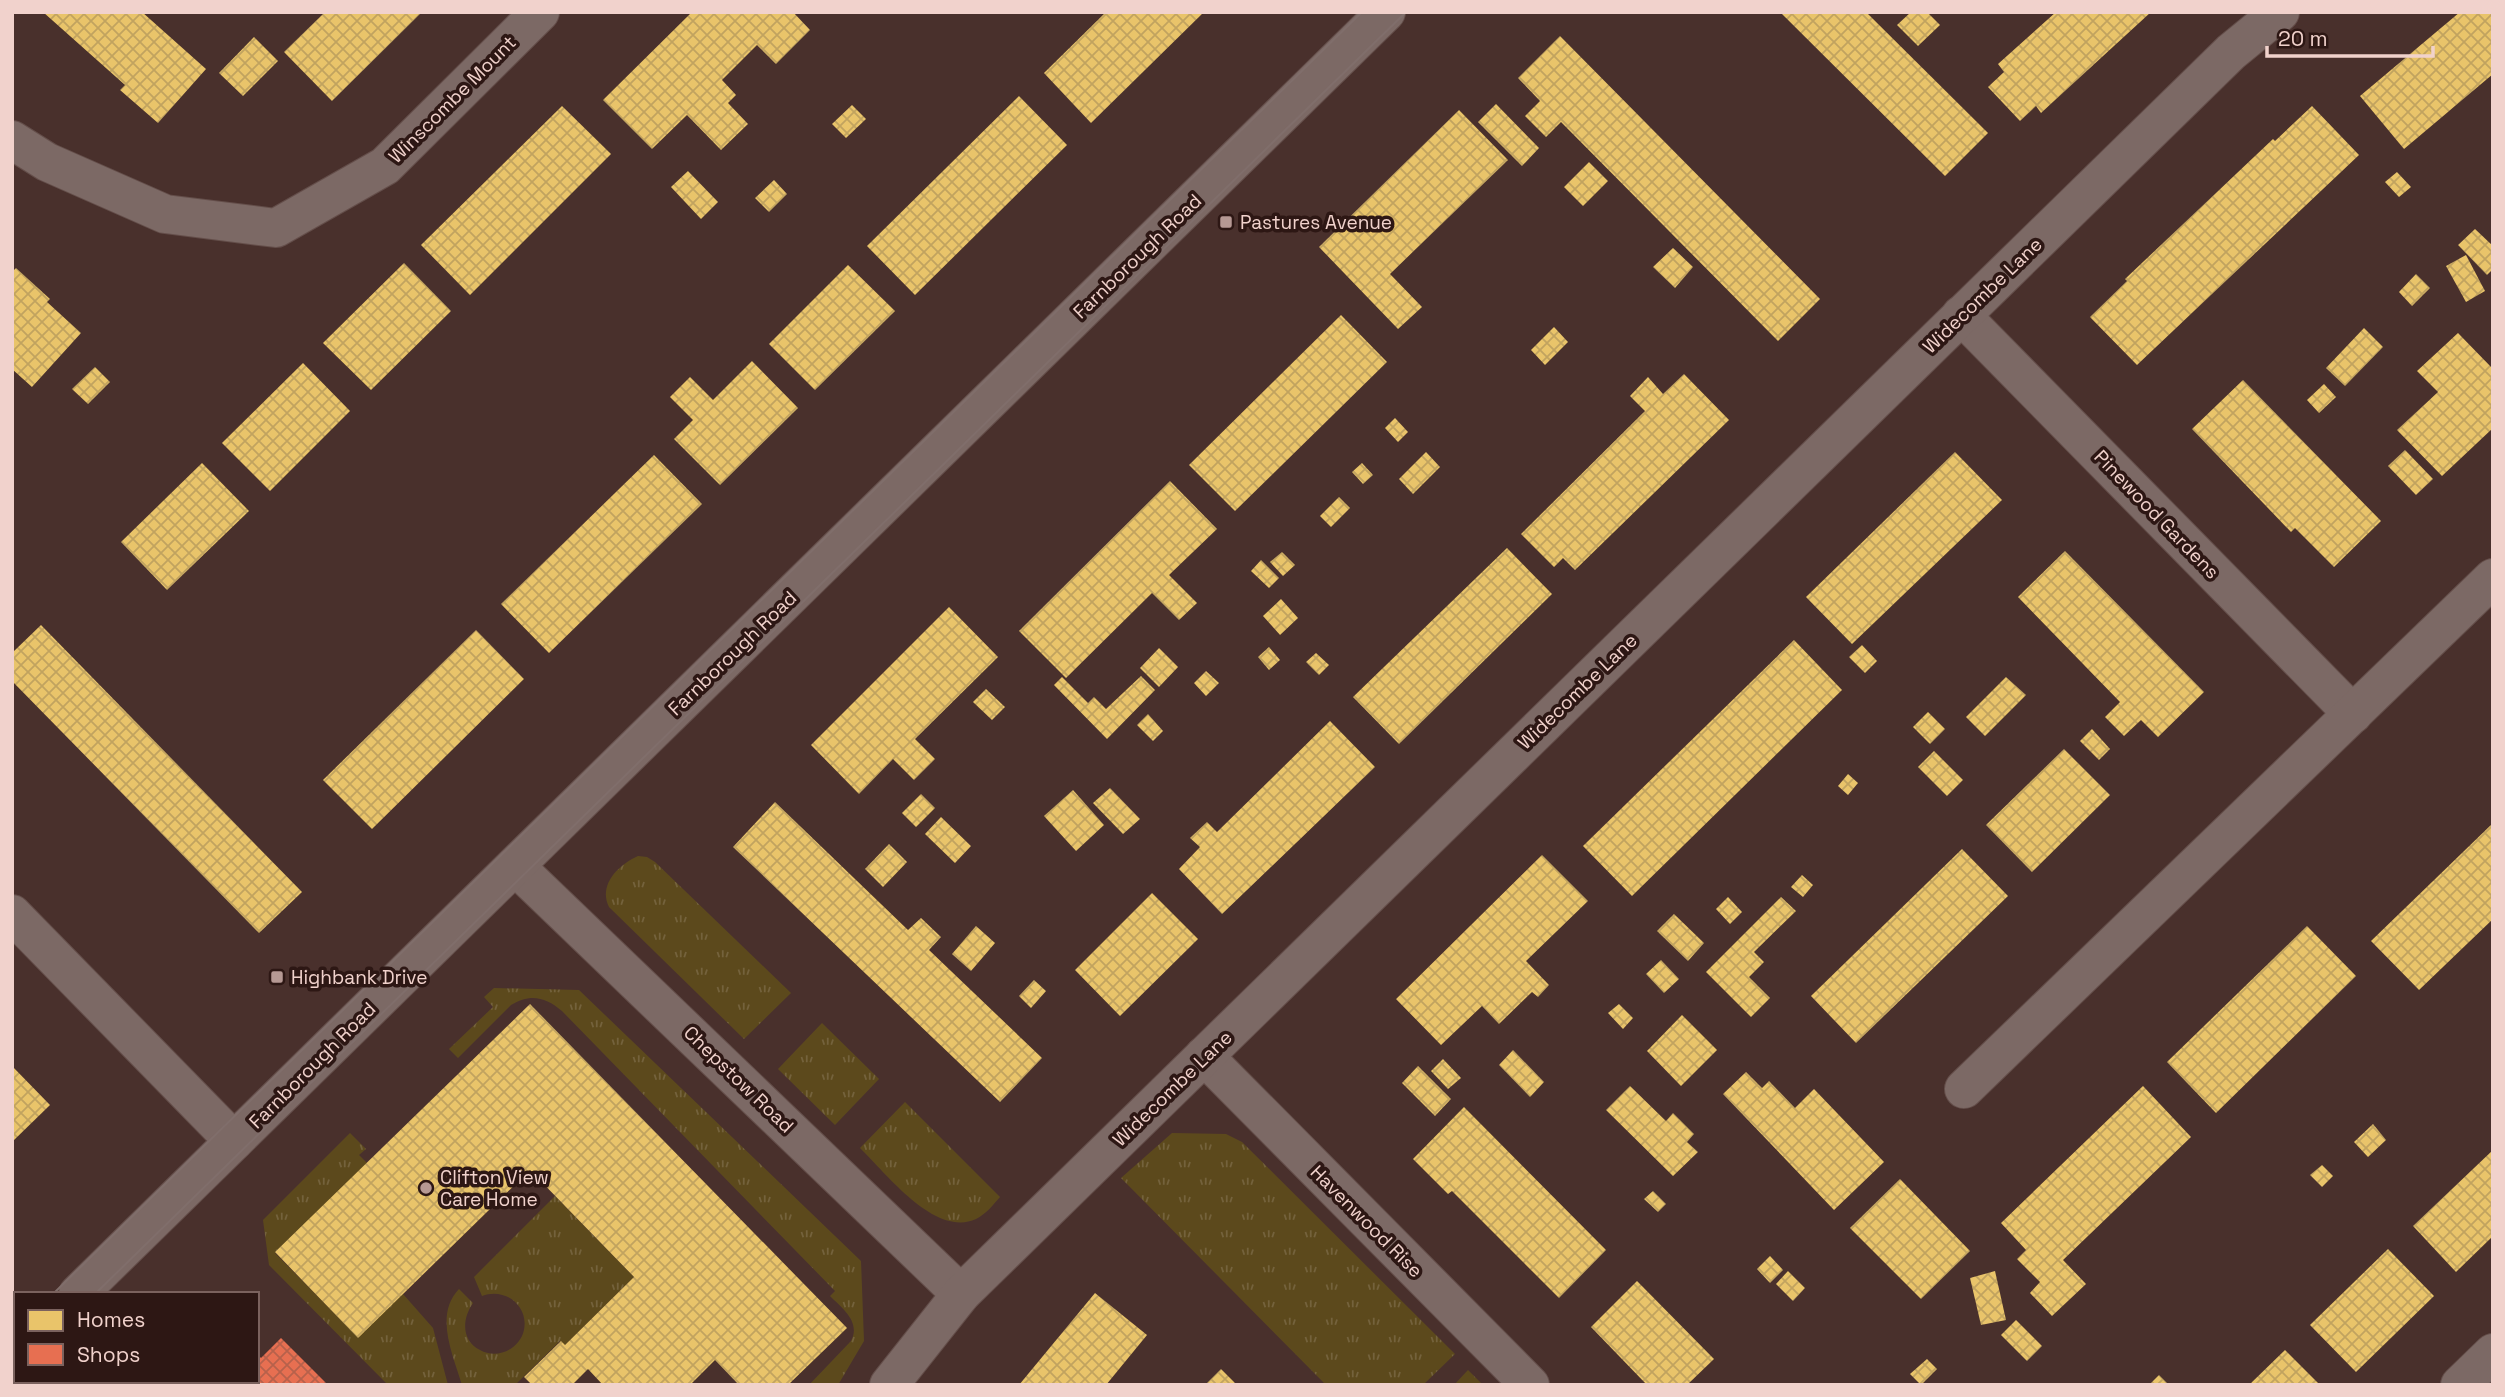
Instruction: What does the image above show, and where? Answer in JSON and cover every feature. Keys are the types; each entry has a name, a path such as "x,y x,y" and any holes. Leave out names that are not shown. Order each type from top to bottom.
{"street":[{"name":"Winscombe Mount","path":"12,140 47,162 165,214 276,228 385,166 540,12"},
{"name":"Farnborough Road","path":"80,1292 1386,12"},
{"name":"Widecombe Lane","path":"889,1385 961,1294 2231,52 2280,12"},
{"name":"Pinewood Gardens","path":"1961,315 2353,714"},
{"path":"1964,1089 2493,578"},
{"name":"Chepstow Road","path":"515,866 961,1294"},
{"path":"12,914 234,1141"},
{"name":"Havenwood Rise","path":"1204,1056 1530,1385"},
{"path":"2460,1385 2493,1353"}],"green space":[{"path":"638,856 655,862 791,993 744,1039 609,907 606,899 608,884 617,870"},
{"path":"494,988 579,990 861,1261 864,1341 838,1385 809,1385 851,1341 854,1334 849,1316 830,1296 835,1291 562,1011 550,1002 538,998 518,1001 458,1058 449,1049 493,1007 484,997"},
{"path":"822,1023 879,1079 835,1125 778,1069"},
{"path":"905,1102 1000,1197 980,1217 960,1222 944,1219 928,1211 912,1200 860,1148"},
{"path":"350,1133 366,1149 359,1155 367,1163 275,1253 358,1337 403,1294 433,1328 448,1385 388,1385 269,1265 263,1220"},
{"path":"1172,1133 1226,1134 1242,1142 1455,1354 1423,1385 1326,1385 1121,1178"},
{"path":"555,1196 634,1277 565,1345 560,1341 515,1385 462,1385 448,1336 448,1311 452,1299 459,1289 473,1303 465,1329 469,1341 480,1350 500,1353 518,1343 525,1321 519,1306 499,1294 482,1296 474,1277"},
{"path":"1468,1370 1483,1385 1454,1385"}],"building: Homes":[{"path":"43,12 142,12 206,69 158,123 120,90 125,85"},
{"path":"325,12 422,12 332,101 284,52"},
{"path":"692,12 793,12 810,30 776,64 757,45 722,80 736,95 728,103 748,124 721,150 687,115 652,149 603,100"},
{"path":"1106,12 1204,12 1091,123 1044,73"},
{"path":"1780,12 1866,12 1988,133 1945,176"},
{"path":"1911,12 1927,12 1940,25 1918,46 1897,25"},
{"path":"2056,12 2151,12 2041,113 2036,106 2020,121 1988,87 2004,72 1998,64"},
{"path":"2460,12 2493,12 2493,74 2404,149 2360,96"},
{"path":"1560,36 1820,299 1778,341 1561,122 1546,137 1525,116 1540,101 1518,78"},
{"path":"254,37 278,61 243,96 219,73"},
{"path":"1019,96 1067,145 915,295 867,246"},
{"path":"1496,104 1539,148 1522,166 1478,122"},
{"path":"852,105 866,119 846,138 832,124"},
{"path":"562,106 611,154 470,295 421,245"},
{"path":"2312,106 2359,155 2137,365 2090,317 2127,281 2125,279 2273,139 2275,141"},
{"path":"1459,110 1508,160 1390,274 1422,307 1398,329 1319,247"},
{"path":"1589,162 1608,181 1583,206 1564,187"},
{"path":"688,171 718,202 701,219 671,187"},
{"path":"2397,172 2411,187 2399,197 2385,182"},
{"path":"774,180 787,194 769,212 755,198"},
{"path":"2475,229 2493,246 2493,269 2487,275 2458,245"},
{"path":"1673,248 1693,267 1675,288 1653,267"},
{"path":"2466,255 2485,291 2466,302 2446,266"},
{"path":"404,263 451,311 371,390 323,343"},
{"path":"848,265 895,311 815,390 769,344"},
{"path":"16,268 50,299 47,302 81,333 32,387 12,369 12,272"},
{"path":"2416,274 2430,288 2412,306 2399,292"},
{"path":"1341,315 1387,362 1235,511 1189,465"},
{"path":"1554,327 1568,342 1545,365 1531,350"},
{"path":"2364,328 2383,347 2345,386 2326,368"},
{"path":"2458,333 2493,369 2493,428 2442,476 2397,430 2438,392 2417,371"},
{"path":"752,361 798,408 720,485 674,439 693,420 670,397 690,377 713,400"},
{"path":"303,363 350,411 270,491 222,443"},
{"path":"95,367 110,382 88,404 72,389"},
{"path":"1684,374 1729,420 1575,570 1563,558 1554,567 1521,534 1645,411 1630,396 1648,377 1663,394"},
{"path":"2243,380 2381,521 2334,567 2295,528 2291,532 2192,429"},
{"path":"2324,384 2336,397 2319,413 2307,400"},
{"path":"1395,418 1408,432 1398,442 1385,428"},
{"path":"2405,450 2433,479 2416,495 2388,466"},
{"path":"1426,452 1440,467 1413,494 1399,479"},
{"path":"1955,452 2002,500 1852,644 1806,597"},
{"path":"654,455 702,504 549,653 501,604"},
{"path":"202,463 249,511 167,590 121,542"},
{"path":"1362,463 1373,475 1363,484 1352,472"},
{"path":"1170,481 1217,529 1169,575 1197,603 1179,620 1152,593 1066,678 1019,631"},
{"path":"1339,497 1350,508 1331,527 1320,516"},
{"path":"1507,548 1552,594 1399,744 1353,697"},
{"path":"2065,551 2204,692 2158,737 2141,720 2124,736 2105,717 2120,702 2018,597"},
{"path":"1282,552 1295,565 1283,576 1270,562"},
{"path":"1261,560 1279,578 1269,588 1251,571"},
{"path":"1281,599 1298,618 1280,635 1263,616"},
{"path":"949,607 998,657 915,739 935,759 914,780 893,759 859,794 811,745"},
{"path":"41,625 302,892 259,933 12,681 12,653"},
{"path":"476,630 524,679 372,829 323,780"},
{"path":"1794,640 1842,690 1632,896 1583,846"},
{"path":"1862,645 1877,661 1865,673 1849,657"},
{"path":"1269,647 1280,660 1269,670 1258,657"},
{"path":"1159,648 1178,667 1159,687 1140,668"},
{"path":"1316,653 1329,665 1319,675 1306,662"},
{"path":"1206,671 1219,683 1206,696 1194,683"},
{"path":"1141,676 1155,690 1107,739 1054,685 1062,677 1088,703 1094,697 1106,709"},
{"path":"2006,677 2026,695 1985,736 1966,717"},
{"path":"986,689 1005,707 992,720 973,702"},
{"path":"1928,712 1945,729 1930,744 1913,727"},
{"path":"1148,714 1163,731 1153,741 1137,725"},
{"path":"1330,721 1375,767 1222,914 1179,869 1200,847 1190,838 1207,822 1217,832"},
{"path":"2092,729 2110,749 2099,760 2080,741"},
{"path":"2064,749 2110,795 2032,872 1986,825"},
{"path":"1934,751 1963,780 1947,796 1918,767"},
{"path":"1848,774 1858,783 1848,795 1838,786"},
{"path":"1110,788 1140,819 1123,834 1093,803"},
{"path":"1073,790 1104,825 1076,851 1044,816"},
{"path":"921,794 935,808 916,827 902,813"},
{"path":"775,802 908,930 921,918 941,937 929,950 1042,1058 1000,1102 733,847"},
{"path":"941,817 971,846 955,863 925,834"},
{"path":"2493,823 2493,919 2419,990 2371,941"},
{"path":"889,844 907,862 883,887 865,869"},
{"path":"1962,849 2008,896 1856,1043 1811,996"},
{"path":"1542,855 1588,901 1526,961 1549,985 1538,997 1532,992 1499,1024 1482,1006 1441,1045 1396,999"},
{"path":"1802,875 1813,885 1803,897 1791,887"},
{"path":"1152,893 1198,939 1120,1016 1075,970"},
{"path":"1728,897 1742,912 1730,924 1716,909"},
{"path":"1781,897 1796,911 1754,952 1764,962 1749,977 1770,998 1751,1017 1706,972"},
{"path":"1674,914 1704,943 1688,961 1657,931"},
{"path":"976,926 995,943 971,971 952,954"},
{"path":"2307,926 2356,976 2216,1113 2167,1062"},
{"path":"1661,960 1679,979 1664,993 1646,974"},
{"path":"1034,980 1046,991 1031,1008 1019,996"},
{"name":"Clifton View Care Home","path":"530,1004 847,1328 788,1385 739,1385 715,1360 690,1385 603,1385 588,1369 572,1385 532,1385 524,1377 561,1341 565,1345 634,1277 530,1170 358,1338 275,1252"},
{"path":"1619,1004 1633,1018 1623,1029 1608,1013"},
{"path":"1682,1015 1717,1050 1681,1086 1647,1051"},
{"path":"1513,1050 1544,1082 1530,1097 1499,1065"},
{"path":"1443,1059 1461,1078 1448,1089 1431,1071"},
{"path":"12,1066 50,1105 12,1142"},
{"path":"1418,1066 1451,1099 1435,1116 1402,1083"},
{"path":"1746,1072 1762,1088 1769,1081 1795,1108 1814,1089 1884,1162 1834,1210 1723,1094"},
{"path":"1630,1086 1666,1121 1673,1113 1694,1134 1687,1142 1698,1152 1673,1176 1606,1110"},
{"path":"2143,1086 2191,1137 2063,1260 2086,1284 2052,1316 2030,1293 2040,1282 2017,1259 2026,1250 2001,1223"},
{"path":"1464,1107 1606,1250 1559,1298 1452,1191 1448,1194 1413,1159"},
{"path":"2373,1124 2386,1140 2368,1157 2354,1142"},
{"path":"2493,1150 2493,1236 2456,1272 2413,1226"},
{"path":"2322,1165 2333,1176 2322,1187 2310,1175"},
{"path":"1900,1179 1970,1251 1921,1299 1850,1228"},
{"path":"1653,1191 1666,1204 1658,1212 1644,1199"},
{"path":"2388,1249 2434,1296 2356,1372 2310,1325"},
{"path":"1770,1256 1783,1270 1770,1283 1757,1269"},
{"path":"1788,1271 1805,1288 1793,1301 1776,1284"},
{"path":"1995,1271 2006,1320 1981,1325 1970,1278"},
{"path":"1637,1281 1714,1359 1687,1385 1647,1385 1591,1327"},
{"path":"1095,1293 1147,1335 1106,1385 1019,1385"},
{"path":"2016,1320 2042,1346 2027,1361 2001,1335"},
{"path":"2285,1350 2320,1385 2249,1385"},
{"path":"1927,1359 1937,1369 1921,1385 1910,1374"},
{"path":"1221,1369 1237,1385 1205,1385"},
{"path":"2159,1375 2169,1385 2149,1385"}],"building: Shops":[{"path":"281,1338 328,1385 217,1385 259,1383 259,1356 261,1358"}],"tram line":[{"path":"55,1292 1362,12"},
{"path":"97,1292 1406,12"}],"place":[{"name":"Pastures Avenue","path":"1226,222"},
{"name":"Highbank Drive","path":"277,977"},
{"name":"Clifton View Care Home","path":"426,1188"}]}
